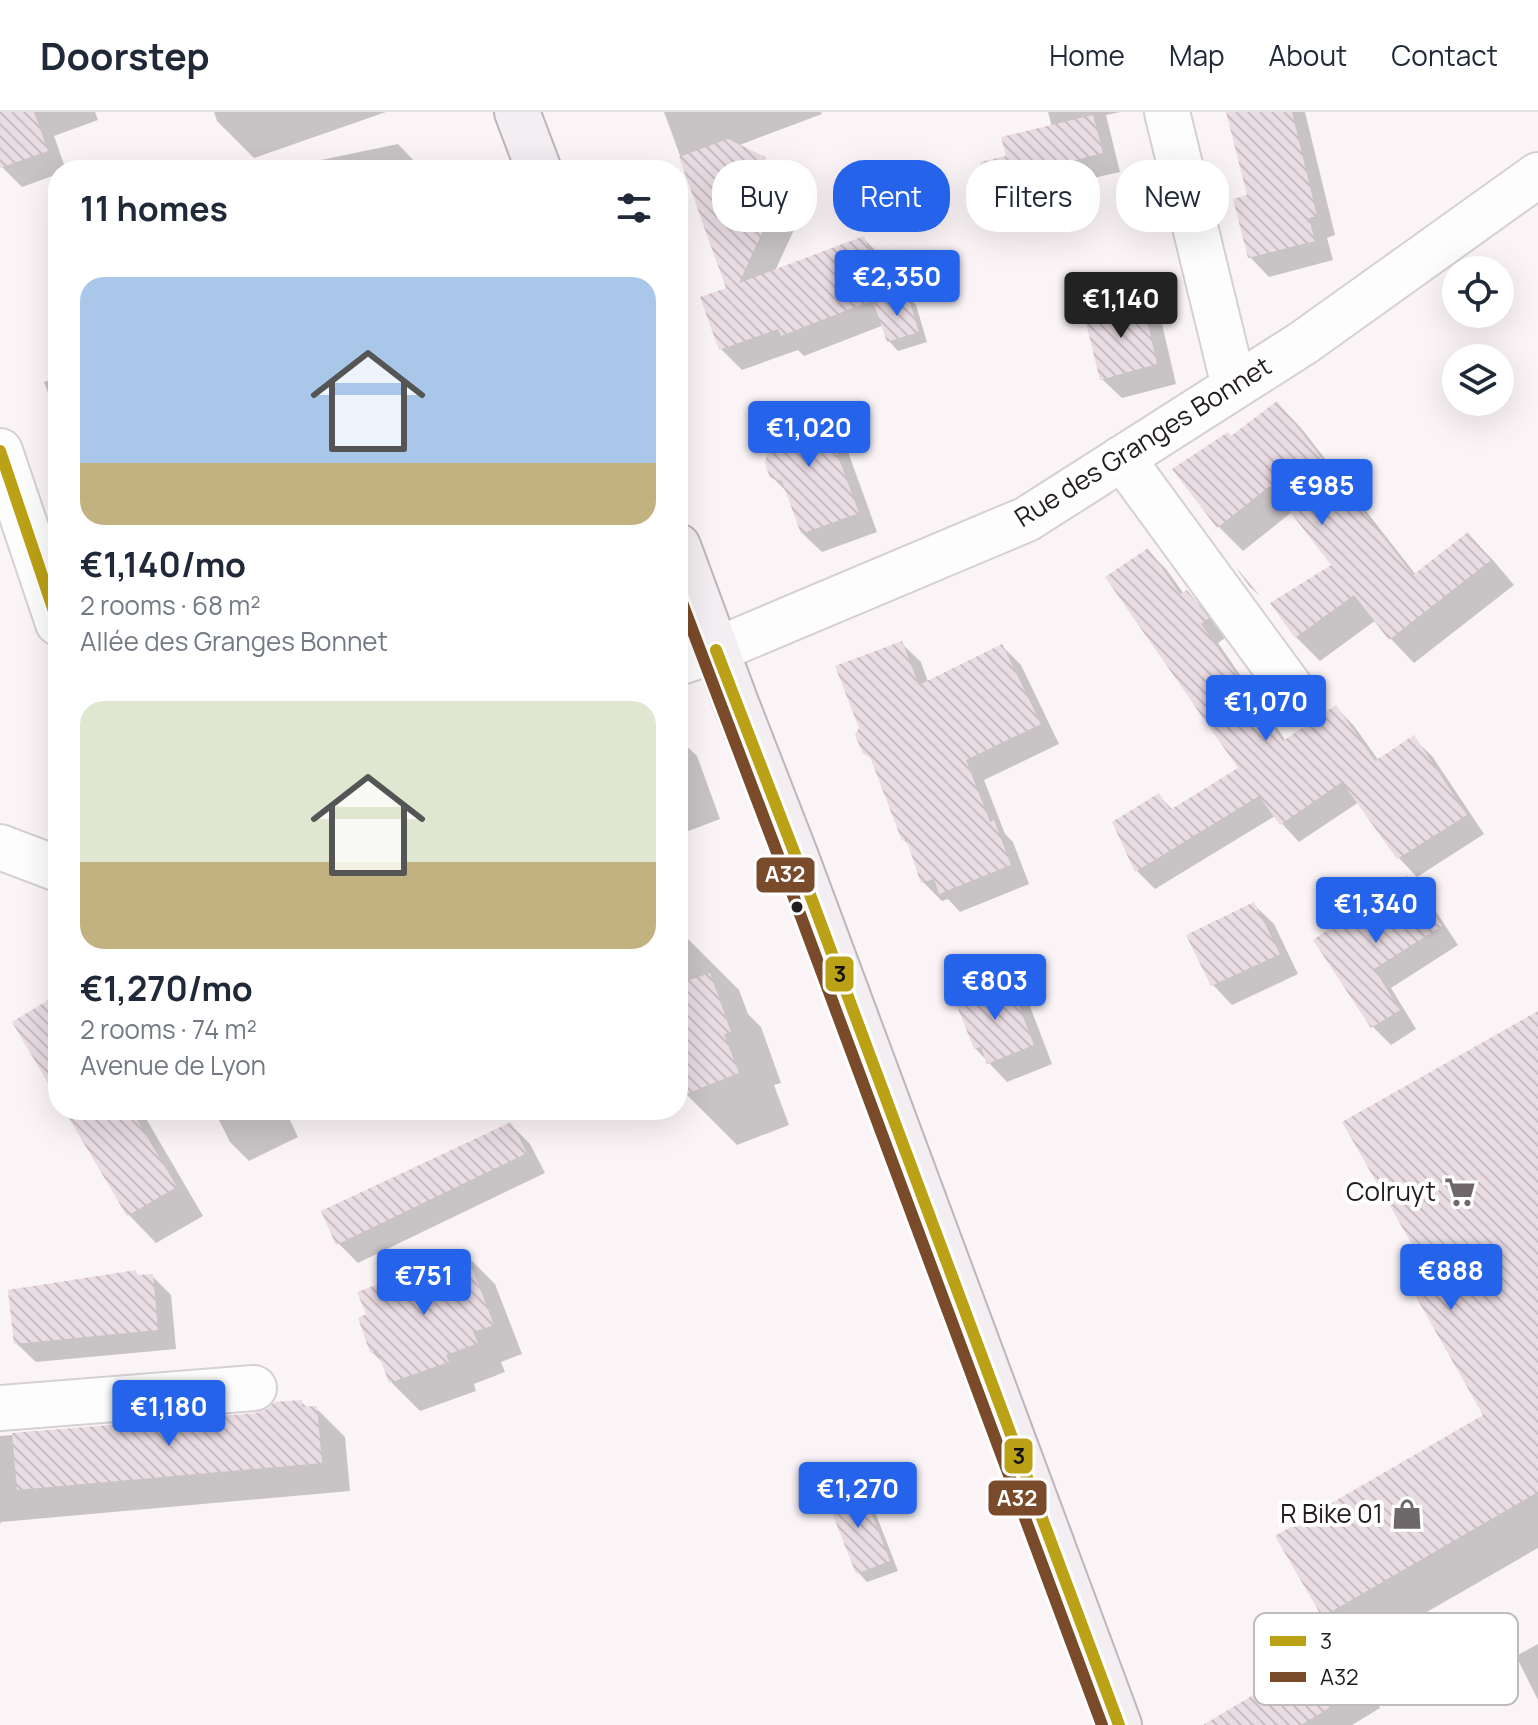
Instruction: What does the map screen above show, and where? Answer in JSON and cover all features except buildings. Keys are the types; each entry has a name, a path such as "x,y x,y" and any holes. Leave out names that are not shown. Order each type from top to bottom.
{"main road":[{"path":"517,112 535,160"},
{"path":"688,604 697,656 802,872 1119,1725"}],"street":[{"path":"1167,112 1234,386"},
{"name":"Rue des Granges Bonnet","path":"697,656 1027,519 1303,343 1538,175"},
{"path":"0,451 48,593"},
{"path":"1122,458 1298,698"},
{"path":"0,847 48,865"},
{"path":"0,1408 254,1388"}],"transit line":[{"name":"3","path":"0,451 48,593"},
{"name":"A32","path":"688,618 1102,1725"},
{"name":"3","path":"716,650 1119,1725"}],"place":[{"name":"Colruyt","path":"1460,1192"},
{"name":"R Bike 01","path":"1407,1514"}]}
